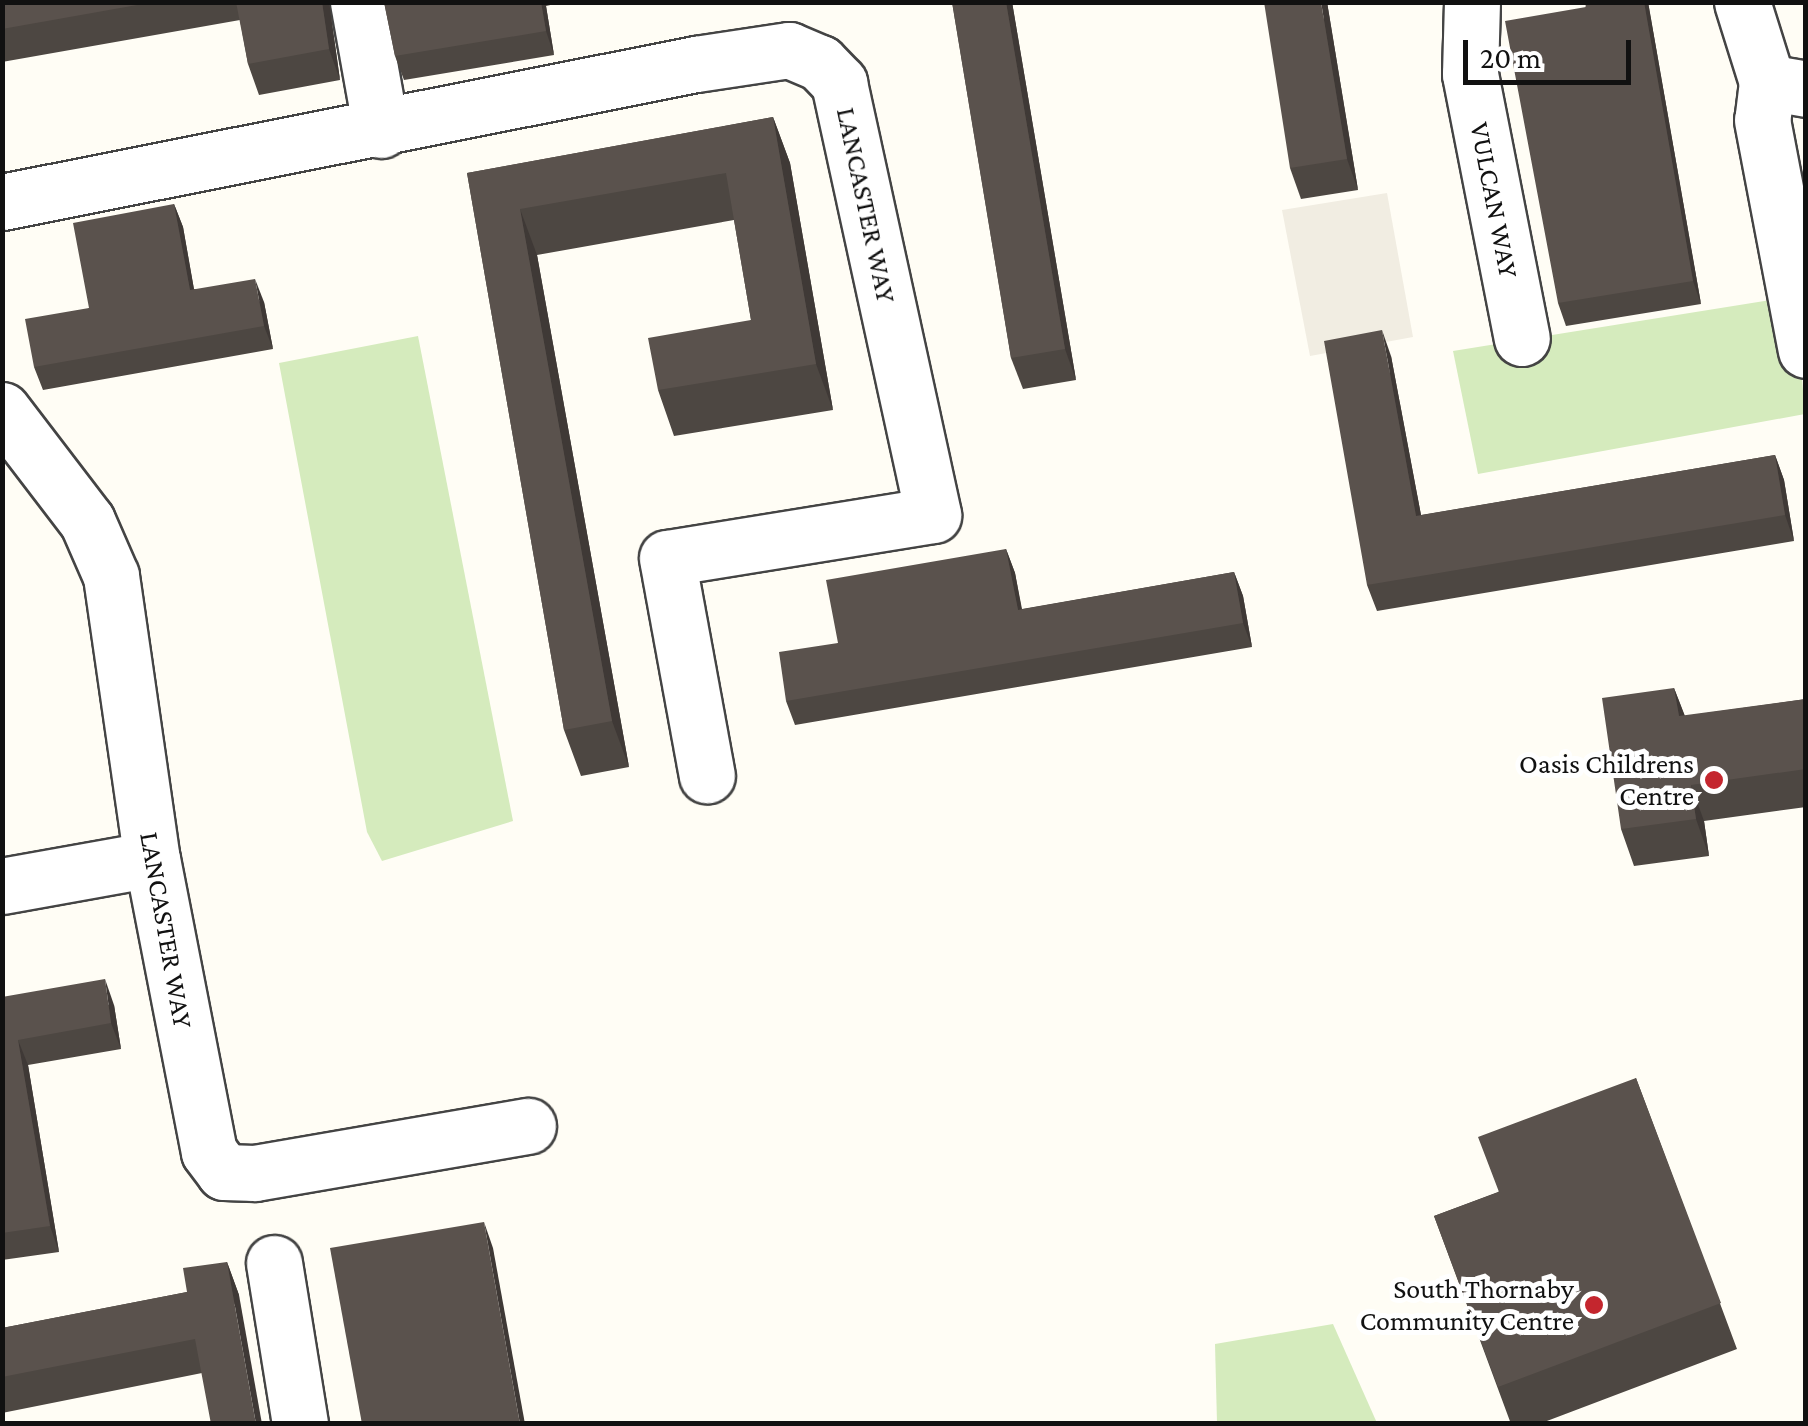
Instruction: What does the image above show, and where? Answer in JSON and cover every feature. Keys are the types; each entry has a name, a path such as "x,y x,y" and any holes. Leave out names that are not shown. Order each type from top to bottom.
{"street":[{"path":"358,2 382,130"},
{"name":"VULCAN WAY","path":"1472,2 1470,74 1522,338"},
{"path":"1742,2 1786,86 1762,120 1806,350"},
{"name":"LANCASTER WAY","path":"2,202 789,50 840,83 933,515 667,558 707,776"},
{"name":"LANCASTER WAY","path":"2,410 87,521 111,576 152,859 209,1152 224,1172 528,1126"},
{"path":"2,886 152,859"},
{"path":"274,1264 300,1424"}],"green space":[{"path":"1795,296 1805,414 1478,474 1453,351"},
{"path":"418,336 513,821 382,861 367,832 279,363"},
{"path":"1333,1324 1377,1423 1217,1423 1215,1344"}],"shaded area":[{"path":"1387,193 1413,337 1310,356 1282,210"}],"building":[{"path":"2,2 154,2 2,29"},
{"path":"236,2 322,2 329,49 248,64"},
{"path":"384,2 541,2 546,31 395,56"},
{"path":"952,2 1006,2 1065,349 1011,358"},
{"path":"1264,2 1321,2 1347,159 1290,168"},
{"path":"1586,2 1644,2 1693,281 1558,303 1505,21 1586,7"},
{"path":"773,117 816,364 658,390 648,338 751,320 726,173 520,209 612,721 564,730 467,173"},
{"path":"174,204 190,290 255,279 264,326 34,367 25,319 89,308 73,223"},
{"path":"1382,330 1416,516 1775,455 1785,515 1367,585 1324,341"},
{"path":"1006,549 1018,610 1234,572 1243,623 786,701 779,652 838,643 826,580"},
{"path":"1674,688 1679,716 1806,699 1806,769 1691,785 1696,819 1621,829 1602,698"},
{"path":"105,979 111,1023 18,1040 50,1226 2,1233 2,997"},
{"name":"South Thornaby Community Centre","path":"1636,1078 1721,1303 1498,1387 1434,1216 1499,1192 1478,1137"},
{"path":"484,1222 520,1424 362,1424 330,1248"},
{"path":"227,1262 256,1424 211,1424 195,1339 2,1377 2,1328 187,1292 183,1268"}],"place":[{"name":"Oasis Childrens Centre","path":"1714,780"},
{"name":"South Thornaby Community Centre","path":"1594,1305"}]}
